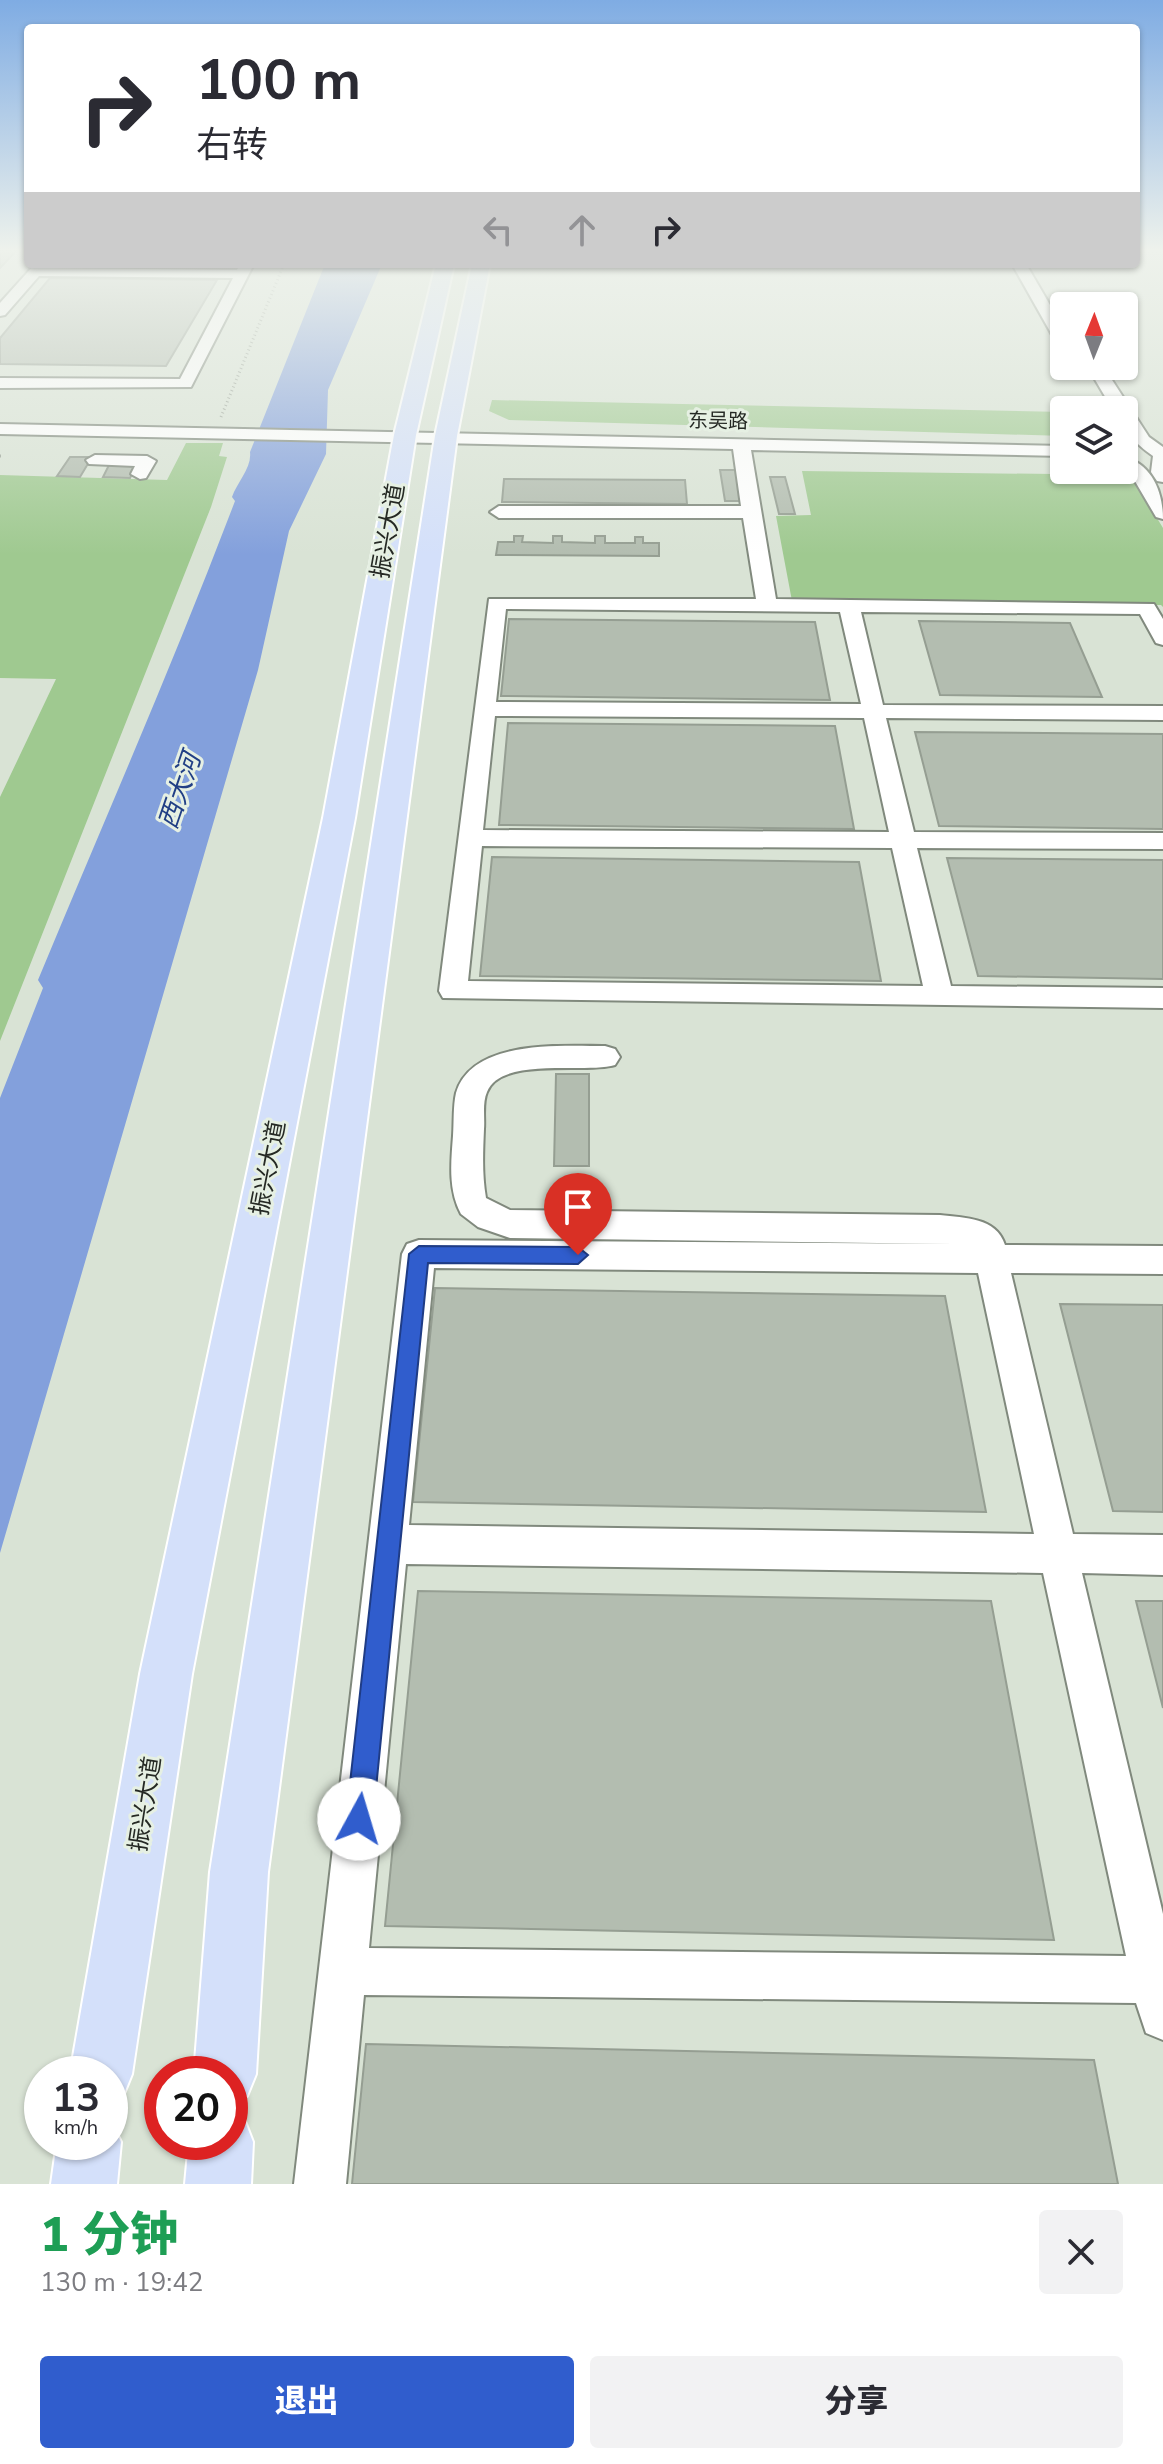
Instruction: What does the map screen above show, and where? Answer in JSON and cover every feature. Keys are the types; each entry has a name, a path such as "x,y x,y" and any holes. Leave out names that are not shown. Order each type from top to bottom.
{"main road":[{"name":"振兴大道","path":"104,2056 166,1674 339,818 388,434 416,351"},
{"name":"振兴大道","path":"226,2056 239,1872 446,436 463,351"},
{"path":"84,2184 87,2160"},
{"path":"218,2184 220,2160"}],"street":[{"path":"0,383 185,384 202,351"},
{"path":"0,429 214,432"},
{"path":"113,430 90,468 147,461 140,474"},
{"name":"东吴路","path":"214,432 1050,451"},
{"path":"1138,434 1162,454"},
{"path":"741,443 767,605"},
{"path":"1138,453 1162,454"},
{"path":"1162,454 1160,472 1163,477"},
{"path":"1138,470 1163,513"},
{"path":"499,512 751,512"},
{"path":"1163,639 1147,608 496,603 453,991 1163,998"},
{"path":"849,606 939,996"},
{"path":"484,709 1163,713"},
{"path":"470,838 1163,841"},
{"path":"343,1971 1160,1992 987,1240 972,1232 510,1224 489,1217 472,1205 466,1173 472,1090 482,1074 515,1061 605,1057"},
{"path":"320,2184 419,1254 1163,1260"},
{"path":"388,1544 1163,1555"}],"path":[{"path":"214,432 248,351"}],"green space":[{"path":"492,400 1050,412 1050,436 509,420 489,411"},
{"path":"186,443 223,443 219,456 227,457 211,507 0,1041 0,797 56,679 0,678 0,475 167,480"},
{"path":"802,471 1050,474 1050,484 1136,484 1163,528 1163,607 792,601 776,516 811,515"}],"water":[{"name":"西大河","path":"290,351 345,351 328,390 326,454 289,531 258,670 0,1553 0,1098 43,988 38,980 188,621 235,501 232,497 247,469 250,452"}],"building":[{"path":"0,351 175,351 166,366 0,364"},
{"path":"70,457 92,457 80,477 57,476"},
{"path":"110,463 137,464 130,478 103,477"},
{"path":"720,470 736,470 740,501 725,501"},
{"path":"770,477 785,477 795,514 779,514"},
{"path":"504,479 685,480 687,504 502,502"},
{"path":"514,536 523,536 522,542 553,543 553,536 562,536 562,542 595,543 595,536 605,536 605,543 635,543 635,537 643,537 643,543 659,543 659,556 496,555 498,542 514,542"},
{"path":"509,619 815,622 830,700 501,696"},
{"path":"919,621 1070,623 1102,697 940,695"},
{"path":"508,723 835,726 854,829 499,825"},
{"path":"915,732 1163,734 1163,829 939,826"},
{"path":"492,857 859,862 881,981 480,976"},
{"path":"947,858 1163,860 1163,979 978,976"},
{"path":"556,1074 589,1074 589,1166 554,1166"},
{"path":"435,1288 945,1296 986,1512 413,1502"},
{"path":"1060,1304 1163,1305 1163,1512 1113,1511"},
{"path":"418,1591 991,1601 1054,1940 385,1926"},
{"path":"1136,1601 1163,1601 1163,1708"},
{"path":"366,2044 1094,2060 1118,2184 352,2184"}],"route":[{"path":"359,1819 419,1254 578,1255"}]}
